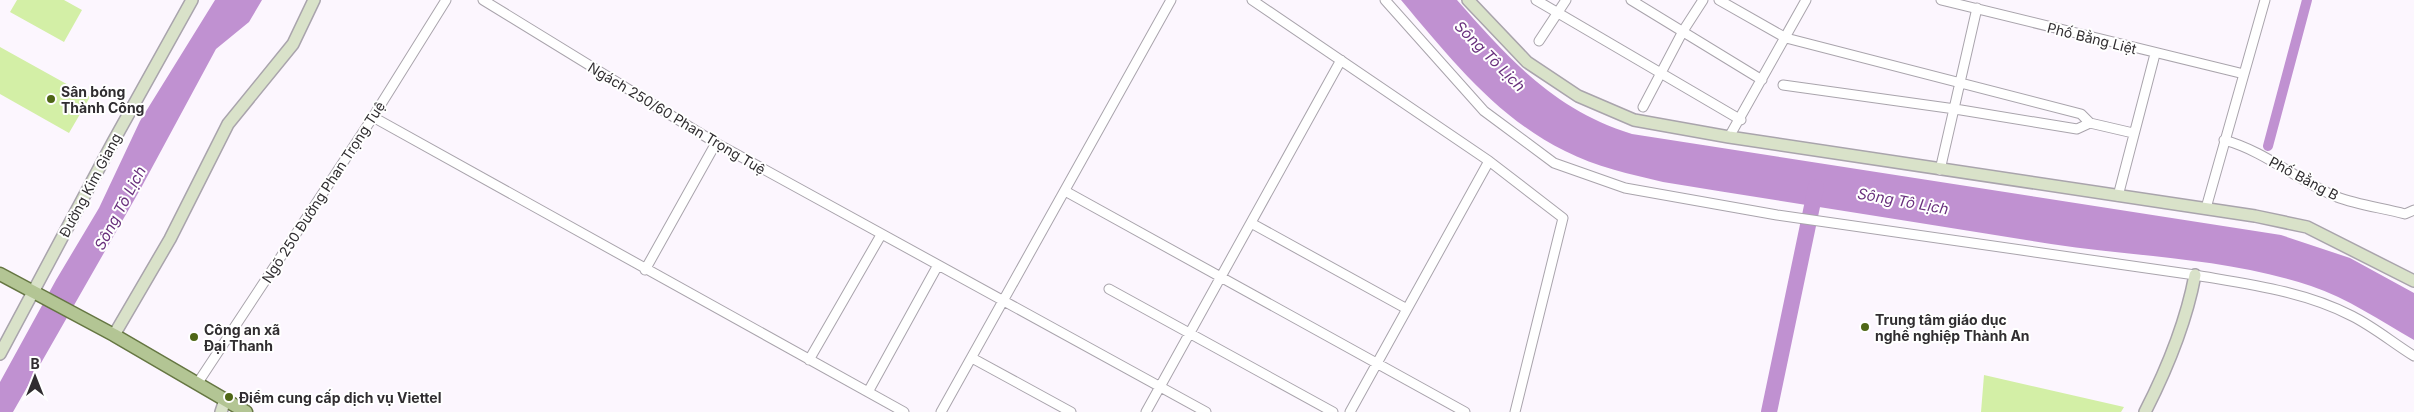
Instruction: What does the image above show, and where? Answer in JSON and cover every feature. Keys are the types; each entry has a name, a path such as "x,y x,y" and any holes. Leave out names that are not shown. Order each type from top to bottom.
{"main road":[{"path":"0,274 114,335 198,384 223,406 246,412"}],"street":[{"name":"Đường Kim Giang","path":"0,354 37,294 192,0"},
{"path":"114,335 170,238 228,124 293,44 314,0"},
{"name":"Ngõ 250 Đường Phan Trọng Tuệ","path":"198,384 373,117 446,0"},
{"name":"Ngách 250/60 Phan Trọng Tuệ","path":"484,0 716,143 1206,412"},
{"path":"942,412 1171,0"},
{"path":"1252,0 1489,161 1563,218 1516,412"},
{"path":"1385,0 1484,111 1554,163 1625,188 1785,216 2195,275 2258,286 2304,298 2352,316 2414,356"},
{"path":"1468,0 1527,62 1578,96 1634,120 1940,170 2206,208 2307,227 2414,281"},
{"path":"1536,0 1740,120"},
{"path":"1539,41 1566,0"},
{"path":"1631,0 1762,80"},
{"path":"1643,108 1659,74 1703,0"},
{"path":"1719,0 1786,38 2081,114 2090,123 2133,133"},
{"path":"1730,137 1806,0"},
{"name":"Phố Bằng Liệt","path":"1941,0 2155,54 2244,74"},
{"path":"2206,208 2265,0"},
{"path":"1940,170 1977,8"},
{"path":"2118,196 2155,54"},
{"path":"1146,412 1341,60"},
{"path":"1783,85 1955,109 2077,129 2090,123"},
{"path":"373,117 645,270 904,412"},
{"name":"Phố Bằng B","path":"2224,140 2244,145 2289,173 2338,198 2405,214 2414,219"},
{"path":"645,270 716,143"},
{"path":"1350,412 1489,161"},
{"path":"1064,191 1465,412"},
{"path":"2405,214 2414,210"},
{"path":"1250,223 1407,308"},
{"path":"809,360 878,233"},
{"path":"868,392 938,265"},
{"path":"2145,412 2161,381 2190,300 2195,275"},
{"path":"1109,289 1333,412"},
{"path":"972,358 1071,412"}],"green space":[{"name":"Sân bóng Thành Công","path":"17,0 64,0 82,10 64,42 10,12"},
{"name":"Sân bóng Thành Công","path":"0,47 90,97 69,133 0,94"},
{"path":"1984,375 2124,407 2121,412 1981,412"}],"water":[{"name":"Sông Tô Lịch","path":"215,0 262,0 249,22 216,49 141,188 13,412 0,412 0,382 56,280 99,208 140,121"},
{"name":"Sông Tô Lịch","path":"1401,0 1457,0 1515,62 1556,97 1604,124 1632,134 2281,235 2350,258 2414,293 2414,340 2364,310 2324,291 2247,269 2182,259 2051,244 1711,190 1663,182 1601,166 1577,157 1540,137 1496,104 1475,85"}],"waterway":[{"path":"2268,146 2307,0"},
{"path":"1769,412 1816,187"}],"place":[{"name":"Sân bóng Thành Công","path":"51,99"},
{"name":"Trung tâm giáo dục nghề nghiệp Thành An","path":"1865,327"},
{"name":"Công an xã Đại Thanh","path":"194,337"},
{"name":"Điểm cung cấp dịch vụ Viettel","path":"229,397"}]}
